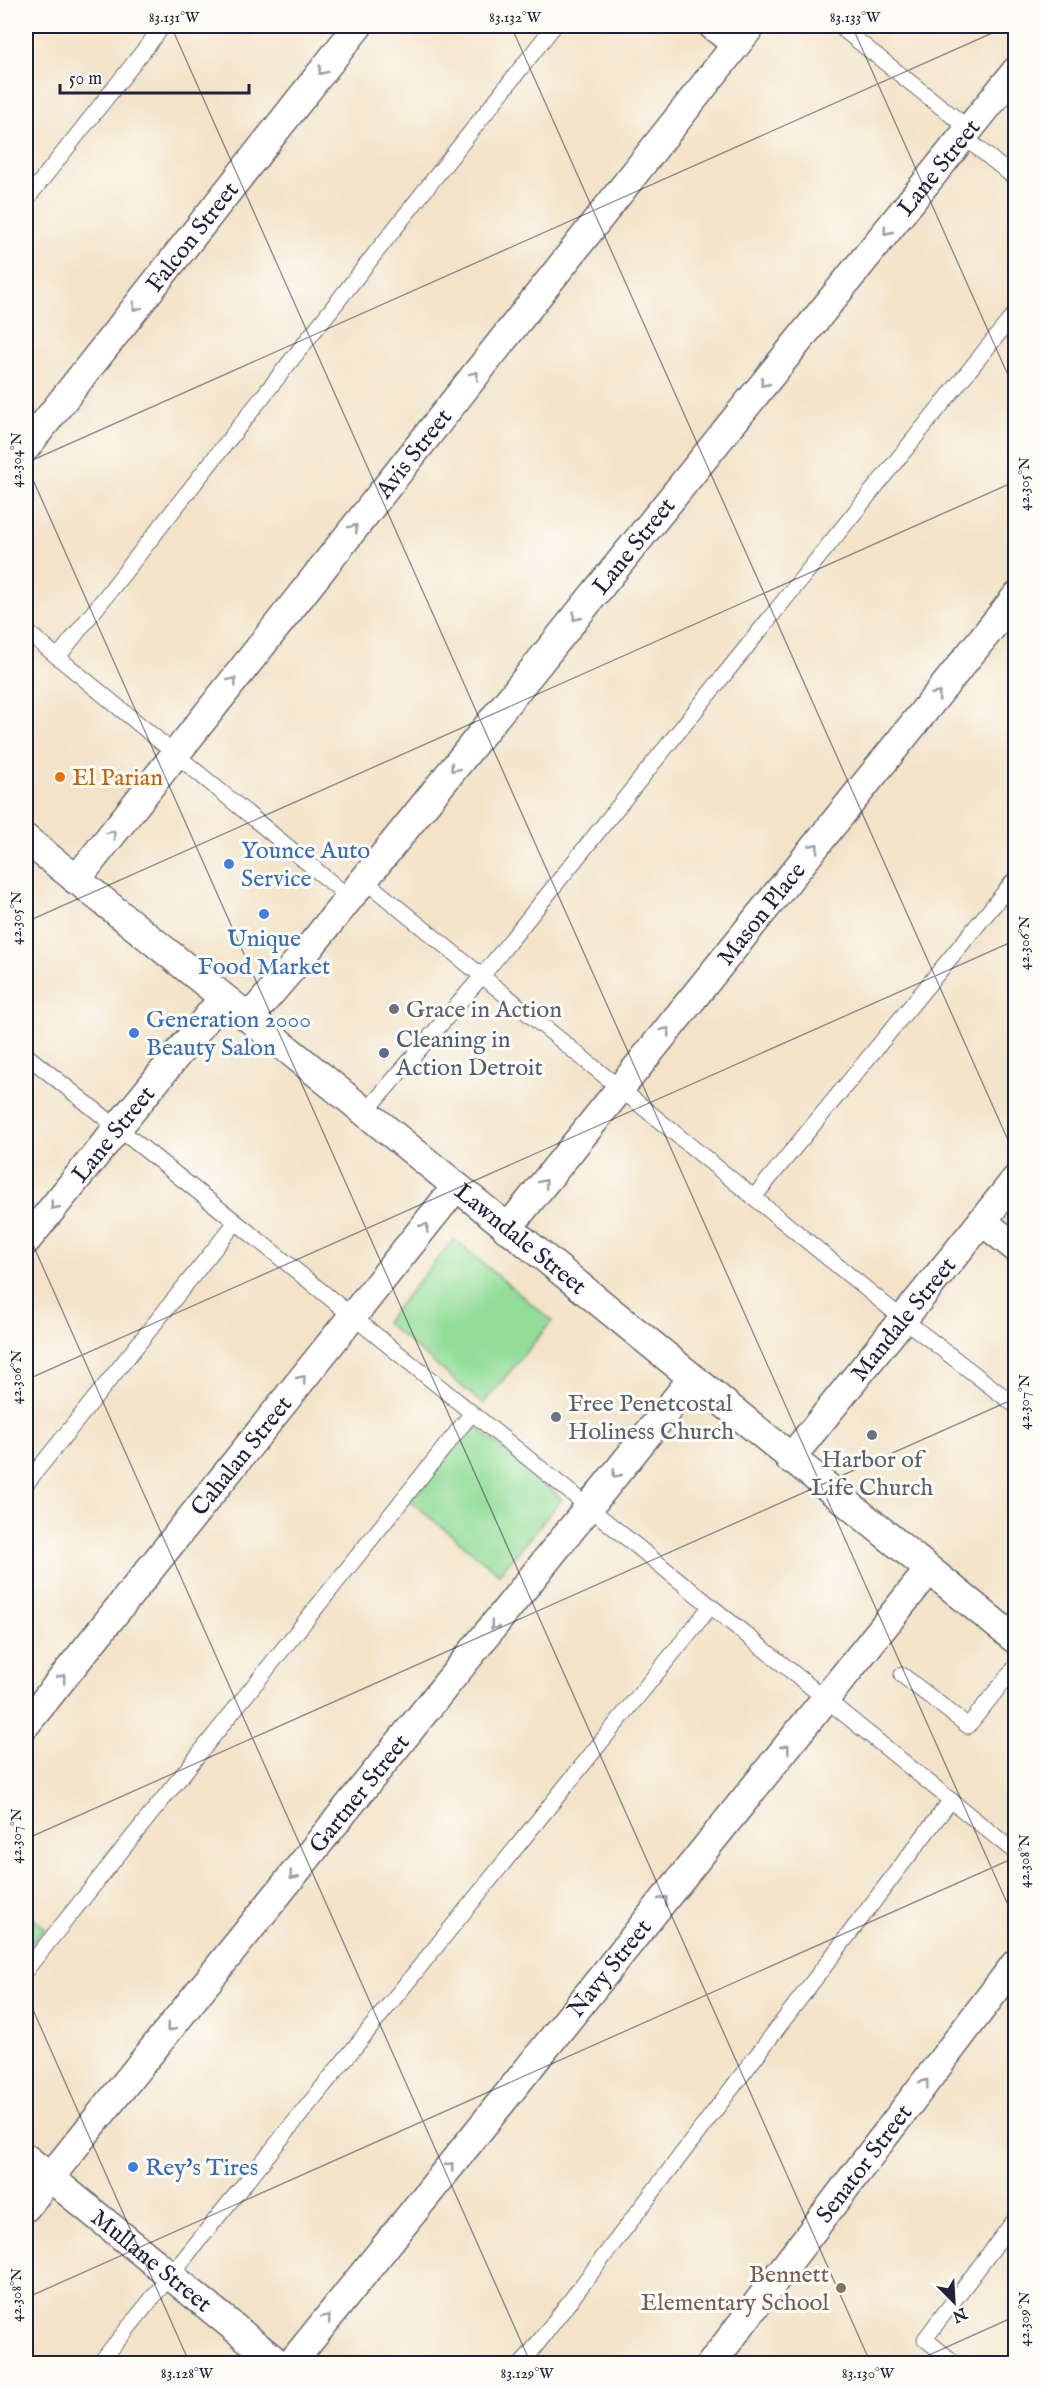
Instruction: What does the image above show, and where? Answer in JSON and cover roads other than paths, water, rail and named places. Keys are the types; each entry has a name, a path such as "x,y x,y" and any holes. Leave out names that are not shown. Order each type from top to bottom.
{"street":[{"name":"Falcon Street","path":"26,447 358,26"},
{"path":"713,26 744,35"},
{"name":"Avis Street","path":"76,880 744,35"},
{"name":"Lane Street","path":"249,1018 357,889 1016,71"},
{"name":"Mason Place","path":"507,1229 1016,597"},
{"name":"Lawndale Street","path":"26,839 1016,1640"},
{"name":"Lane Street","path":"26,1241 223,998"},
{"name":"Mandale Street","path":"790,1458 1016,1179"},
{"name":"Cahalan Street","path":"26,1724 456,1187"},
{"path":"982,1221 1016,1248"},
{"name":"Gartner Street","path":"26,2207 692,1379"},
{"name":"Navy Street","path":"291,2364 929,1570"},
{"name":"Senator Street","path":"711,2364 1016,1963"},
{"name":"Mullane Street","path":"26,2158 279,2364"}],"lane":[{"path":"26,200 163,26"},
{"path":"58,657 554,26"},
{"path":"840,26 966,132 1016,179"},
{"path":"365,1113 482,976 1016,312"},
{"path":"26,631 176,753 357,889 482,976 903,1319 1016,1406"},
{"path":"754,1197 1016,878"},
{"path":"26,1055 353,1316 1016,1853"},
{"path":"26,1484 236,1222"},
{"path":"26,1970 472,1413"},
{"path":"99,2364 711,1606"},
{"path":"902,1675 968,1726 1016,1666"},
{"path":"522,2364 951,1800"},
{"path":"956,2364 925,2339 1016,2218"}],"place":[{"name":"El Parian","path":"60,777"},
{"name":"Younce Auto Service","path":"229,864"},
{"name":"Unique Food Market","path":"264,914"},
{"name":"Grace in Action","path":"394,1009"},
{"name":"Generation 2000 Beauty Salon","path":"134,1033"},
{"name":"Cleaning in Action Detroit","path":"384,1053"},
{"name":"Free Penetcostal Holiness Church","path":"556,1417"},
{"name":"Harbor of Life Church","path":"872,1435"},
{"name":"Rey's Tires","path":"133,2167"},
{"name":"Bennett Elementary School","path":"841,2288"}]}
